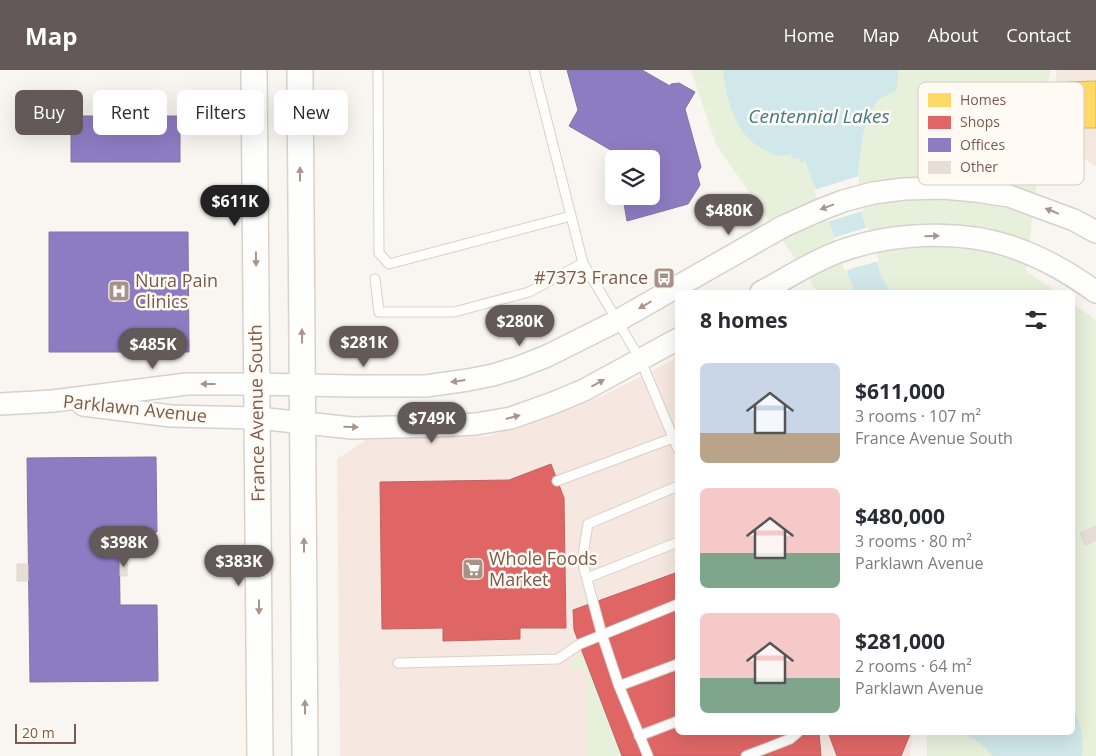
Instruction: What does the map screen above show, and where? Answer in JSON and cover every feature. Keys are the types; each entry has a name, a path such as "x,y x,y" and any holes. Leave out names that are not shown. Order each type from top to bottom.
{"main road":[{"name":"France Avenue South","path":"254,70 260,756"},
{"path":"300,70 305,756"}],"street":[{"name":"Parklawn Avenue","path":"0,404 53,401 187,384 426,386 476,378 519,367 547,356 617,321 773,232 820,210 843,201 904,189 943,188 1009,196 1074,220 1096,232"},
{"path":"765,290 837,252 859,245 909,237 942,236 976,238 1009,246 1047,262 1096,292"},
{"name":"Parklawn Avenue","path":"53,401 171,416 258,418 352,428 476,424 510,418 544,407 584,390 675,341"}],"lane":[{"path":"378,70 379,252 389,264 571,216"},
{"path":"534,70 583,263 640,360 675,442"},
{"path":"375,280 379,312 454,312 529,292 583,263"},
{"path":"557,480 673,438"},
{"path":"648,756 619,686 602,635 582,561 588,524 675,487"},
{"path":"587,578 675,543"},
{"path":"398,663 558,659 580,644 675,605"},
{"path":"619,686 675,665"},
{"path":"639,736 675,722"},
{"path":"746,756 790,739 795,735"}],"shaded area":[{"path":"1057,70 1096,70 1096,166 1084,158 1084,82 1056,82"},
{"path":"675,359 675,735 913,735 910,756 340,756 337,459 366,440 489,436 604,395"}],"green space":[{"path":"691,70 1050,70 1049,82 918,82 918,185 1036,185 1026,271 1054,290 817,290 716,144"},
{"path":"1075,305 1096,320 1096,756 927,756 927,735 1075,735"},
{"path":"583,655 622,756 588,756 587,670 570,670 572,661"}],"water":[{"name":"Centennial Lakes","path":"723,70 898,70 895,91 879,99 872,109 863,134 857,178 862,216 881,276 889,290 854,290 805,161 801,163 799,158 793,159 791,154 781,156 772,153 754,143 745,135 731,109"},
{"path":"1075,712 1083,744 1082,756 993,756 980,743 966,735 1075,735"}],"pier":[{"path":"859,176 863,211 827,222 814,190"},
{"path":"868,227 879,261 845,271 833,238"}],"building: Homes":[{"path":"1096,81 1096,128 1084,128 1084,82 1066,82"}],"building: Shops":[{"name":"Whole Foods Market","path":"551,464 564,498 566,628 520,628 520,639 443,641 443,628 382,629 380,482 509,480"},
{"path":"675,573 675,735 819,735 821,756 622,756 574,630 573,610"},
{"path":"829,735 910,735 901,756 837,756"}],"building: Offices":[{"path":"567,70 642,70 670,86 671,84 679,83 695,92 685,109 701,167 697,174 700,185 688,204 627,221 624,205 660,205 660,150 611,150 569,126 578,110"},
{"path":"83,116 93,116 93,135 167,135 167,116 177,116 177,135 180,135 180,162 71,162 71,135 83,135"},
{"path":"49,232 188,232 189,352 49,352"},
{"path":"156,457 157,532 119,533 120,605 157,605 158,681 30,682 27,458"}],"building: Other":[{"path":"1096,526 1096,540 1085,545 1080,533"},
{"path":"120,560 127,560 127,576 120,576"},
{"path":"17,564 28,564 28,581 17,581"}],"place":[{"name":"#7373 France","path":"664,278"},
{"name":"Nura Pain Clinics","path":"119,291"},
{"name":"Whole Foods Market","path":"473,569"}]}
